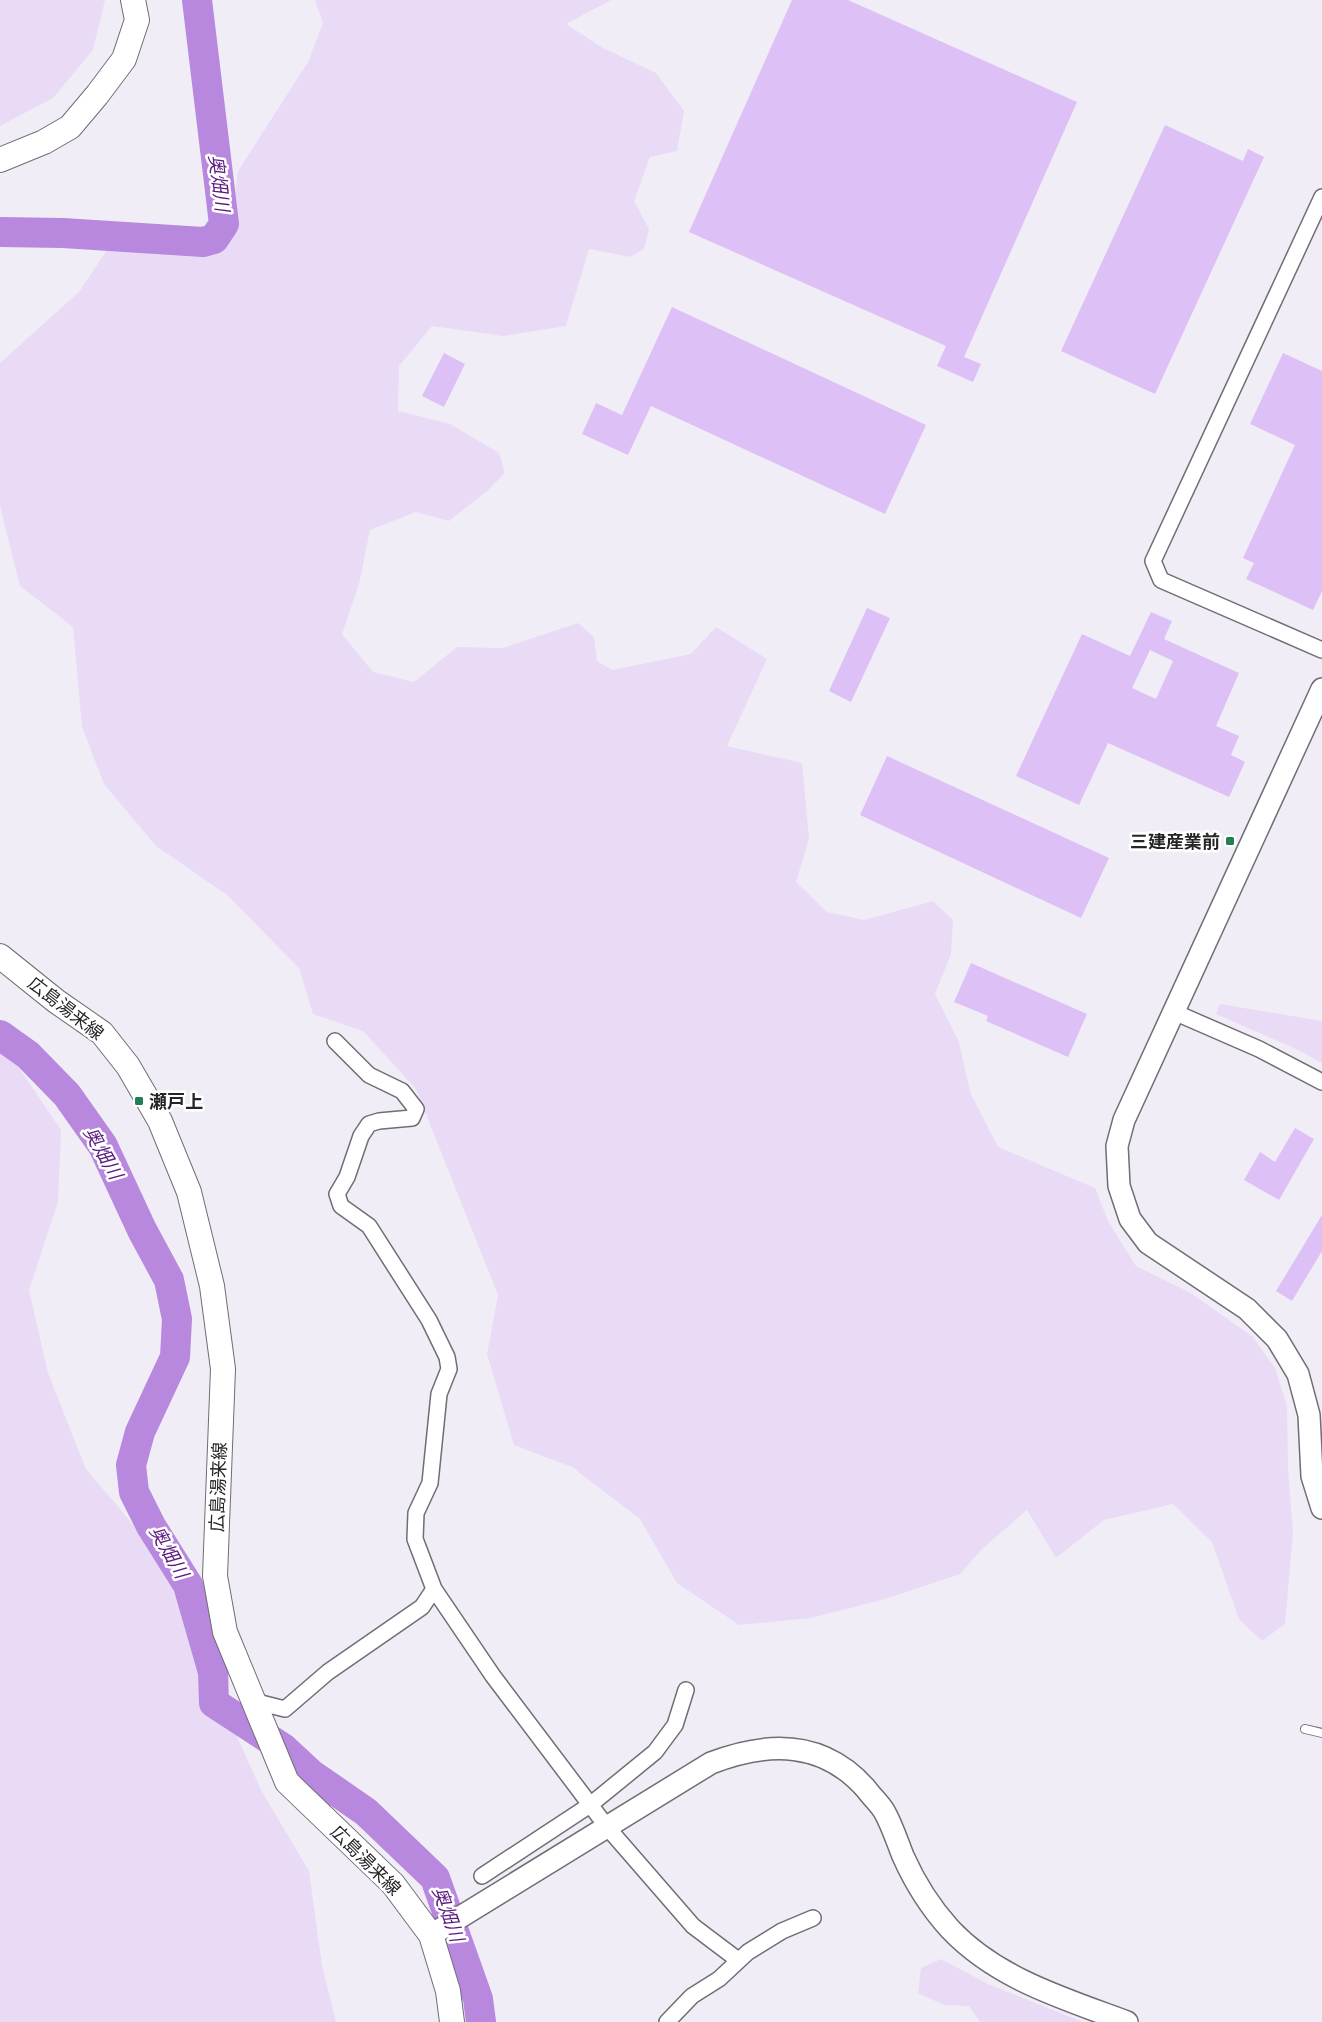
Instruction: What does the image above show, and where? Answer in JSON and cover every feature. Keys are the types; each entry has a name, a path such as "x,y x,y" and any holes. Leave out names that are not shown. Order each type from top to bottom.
{"main road":[{"path":"0,160 44,142 70,127 97,95 124,59 137,20 134,0"},
{"name":"広島湯来線","path":"0,956 56,1001 102,1033 128,1066 160,1121 189,1192 212,1286 223,1369 215,1576 225,1632 287,1782 394,1884 431,1934 448,1991 452,2022"}],"street":[{"path":"1322,197 1152,561 1160,580 1322,650"},
{"path":"1322,689 1124,1120 1117,1146 1119,1186 1130,1219 1148,1243 1247,1309 1277,1339 1298,1374 1308,1415 1312,1476 1322,1508"},
{"path":"1174,1012 1259,1048 1322,1082"},
{"path":"335,1041 369,1075 402,1091 416,1109 412,1118 379,1121 369,1124 360,1136 346,1177 337,1194 341,1206 369,1226 430,1320 447,1357 449,1369 439,1394 430,1483 416,1513 415,1539 434,1589 493,1676 607,1827 693,1926 738,1960"},
{"path":"256,1706 285,1709 328,1672 422,1607 434,1589"},
{"path":"482,1876 590,1805 655,1752 675,1725 686,1690"},
{"path":"431,1934 711,1763 736,1754 764,1748 790,1747 838,1764 860,1782 884,1810 920,1893 951,1930 988,1961 1030,1986 1127,2022"},
{"path":"667,2022 692,1996 719,1979 748,1952 782,1931 813,1918"}],"lane":[{"path":"1305,1729 1322,1733"}],"shaded area":[{"path":"0,0 105,0 93,50 53,98 0,126"},
{"path":"315,0 611,0 566,24 603,48 656,73 684,111 677,151 650,157 634,201 649,229 644,249 630,257 589,249 566,326 503,336 432,326 399,366 398,411 450,424 499,453 505,473 487,491 449,521 416,512 370,530 359,584 342,634 373,672 414,682 457,647 503,648 578,623 594,637 597,661 612,670 691,654 716,627 767,659 727,746 802,763 809,839 796,882 827,912 864,920 933,901 953,920 951,954 935,994 959,1042 970,1092 998,1147 1095,1188 1108,1221 1136,1266 1189,1292 1252,1336 1275,1368 1287,1406 1288,1469 1293,1532 1285,1624 1262,1641 1239,1619 1212,1542 1173,1504 1104,1520 1056,1558 1027,1510 982,1549 960,1574 885,1599 811,1618 739,1625 677,1583 640,1519 572,1467 514,1445 487,1354 498,1295 416,1089 363,1031 313,1014 299,968 227,895 156,846 104,784 82,727 73,627 20,586 0,506 0,363 79,292 113,241 186,249 231,226 238,171 308,62 323,23"},
{"path":"1220,1004 1322,1021 1322,1063 1294,1048 1216,1014"},
{"path":"0,1048 17,1065 61,1130 58,1202 29,1290 48,1373 86,1469 181,1586 200,1654 262,1792 309,1871 322,1966 336,2022 0,2022"},
{"path":"941,1959 988,1984 1083,2022 980,2022 969,2006 944,2005 918,1993 921,1968"}],"building":[{"path":"792,0 848,0 1077,102 964,357 981,364 973,382 937,366 946,346 689,232"},
{"path":"1165,125 1243,161 1248,149 1264,157 1155,394 1061,351"},
{"path":"672,307 926,425 885,514 651,406 628,455 582,434 596,403 622,415"},
{"path":"444,353 465,364 444,407 422,396"},
{"path":"1283,353 1322,371 1322,591 1313,610 1246,579 1254,563 1243,558 1295,445 1250,424"},
{"path":"867,608 890,618 851,702 829,691"},
{"path":"1151,612 1172,621 1164,639 1239,673 1216,726 1239,736 1231,755 1245,762 1229,797 1108,743 1079,805 1016,776 1082,634 1130,656","holes":["1150,650 1173,661 1156,699 1132,688"]},
{"path":"887,756 1109,858 1081,918 860,815"},
{"path":"971,963 1087,1014 1068,1057 986,1021 988,1016 954,1002"},
{"path":"1295,1128 1314,1139 1279,1200 1244,1180 1260,1152 1275,1162"},
{"path":"1322,1215 1322,1251 1292,1301 1276,1291"}],"waterway":[{"name":"奥畑川","path":"0,232 63,233 203,242 214,239 224,224 197,0"},
{"name":"奥畑川","path":"0,1035 28,1055 67,1095 103,1146 142,1230 169,1280 177,1319 175,1357 140,1432 131,1465 134,1492 151,1526 188,1585 213,1672 214,1703 283,1748 311,1774 366,1812 435,1878 478,1999 481,2022"}],"place":[{"name":"三建産業前","path":"1230,841"},
{"name":"瀬戸上","path":"139,1101"}]}
